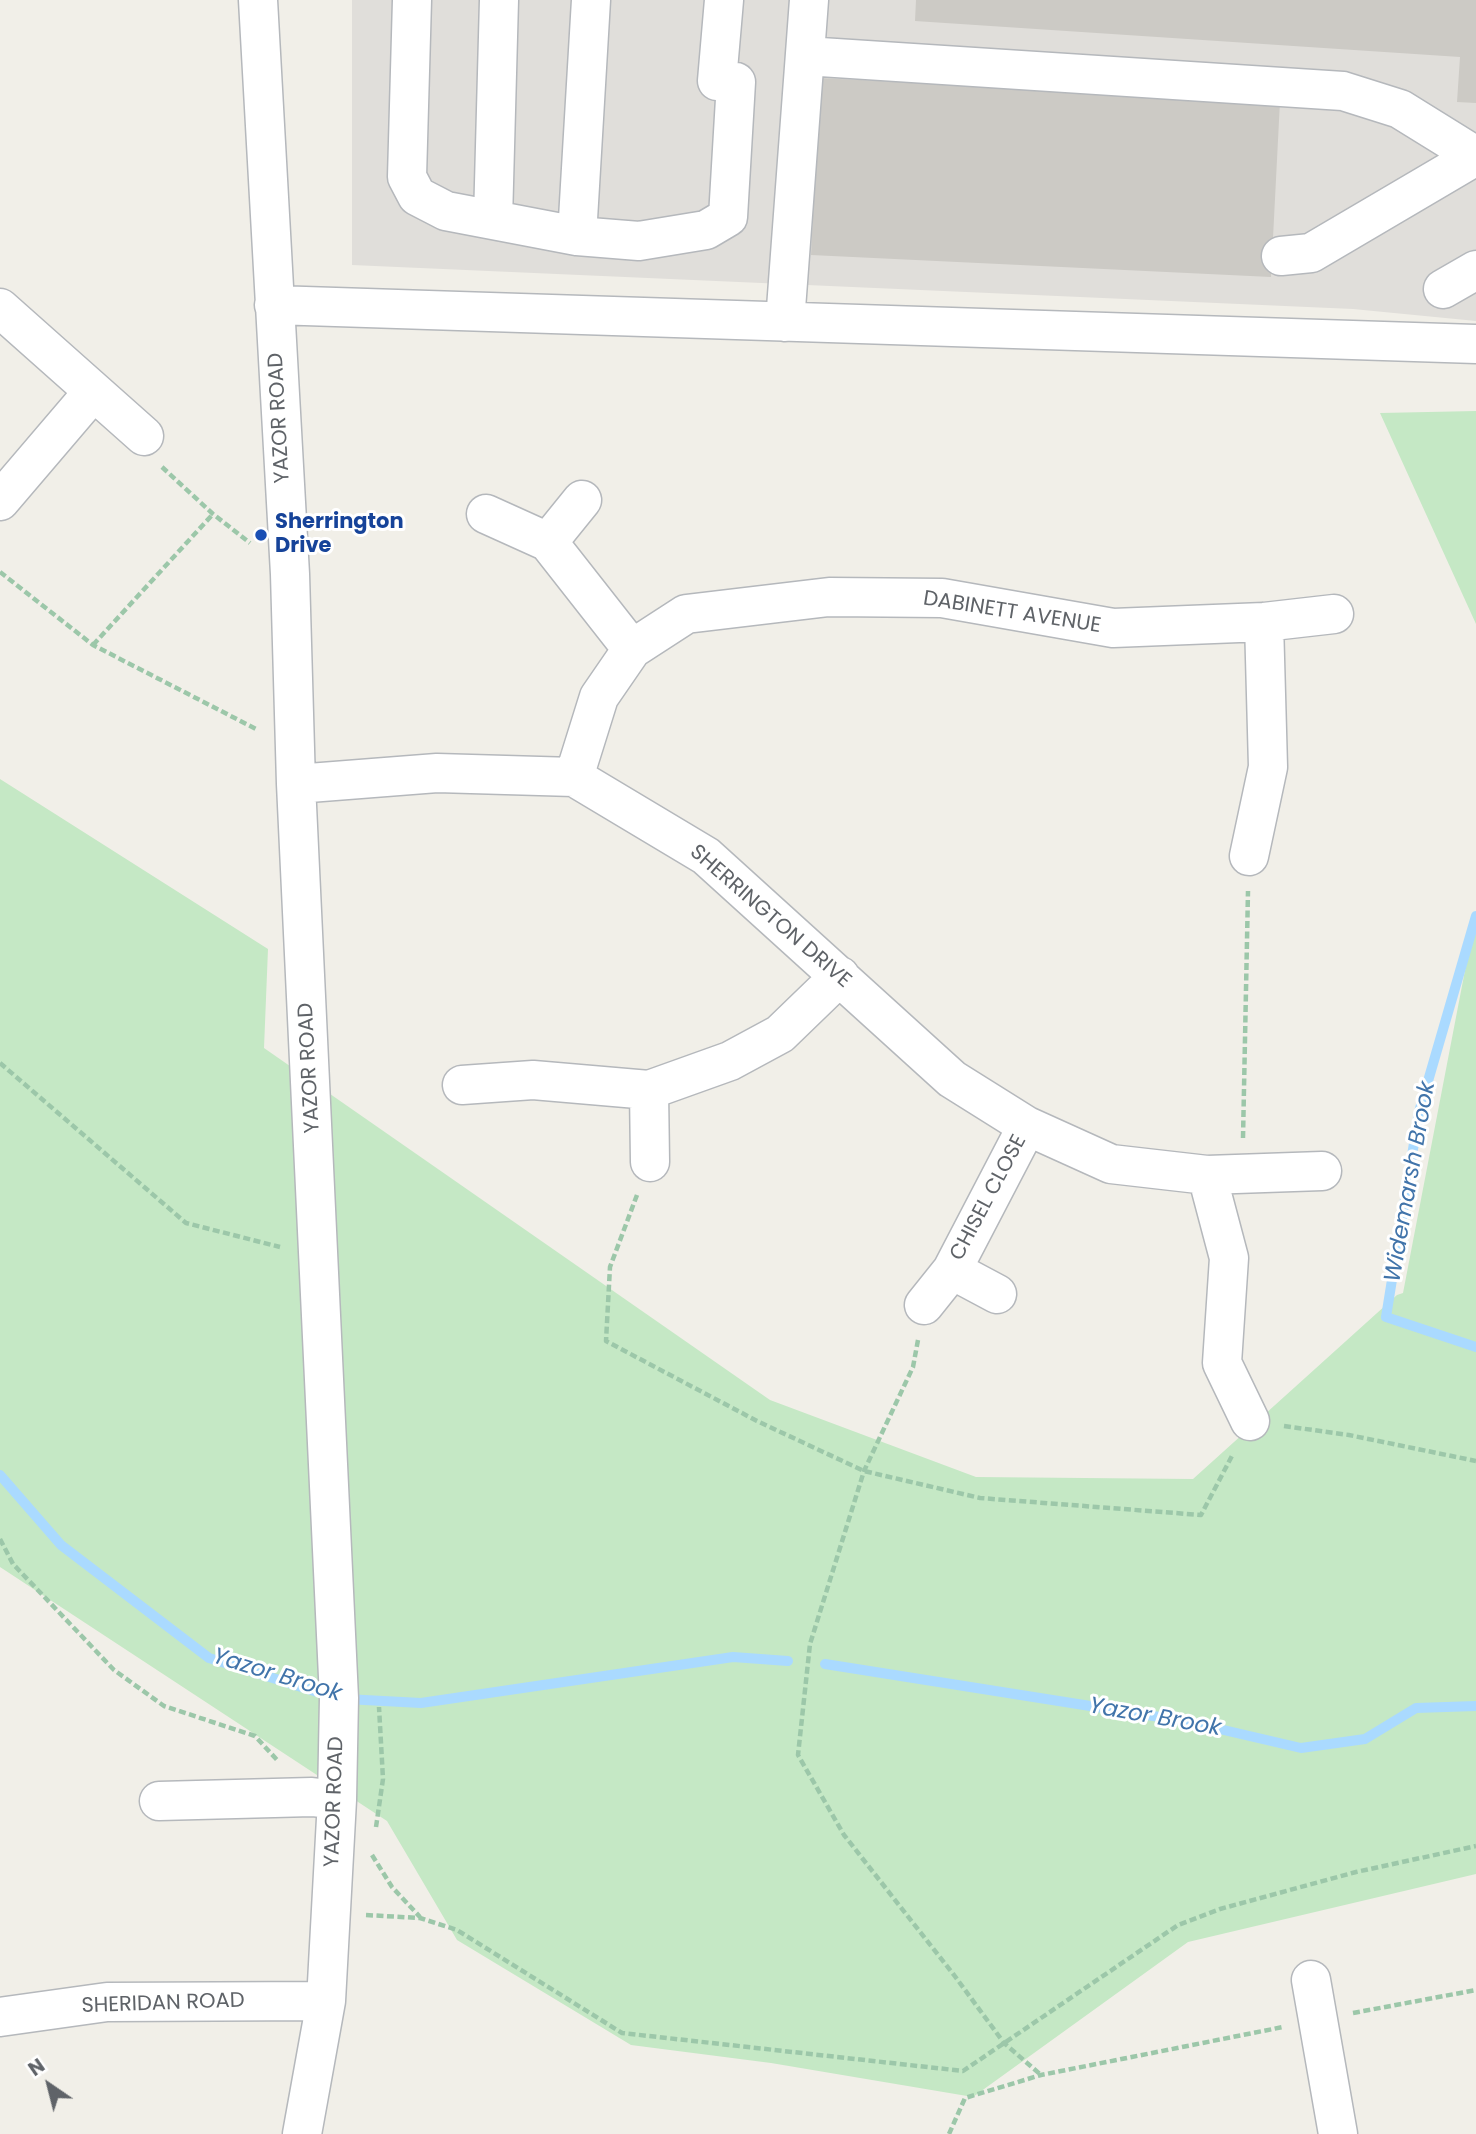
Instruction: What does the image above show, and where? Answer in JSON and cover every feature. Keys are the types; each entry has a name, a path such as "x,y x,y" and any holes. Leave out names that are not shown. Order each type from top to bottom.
{"street":[{"name":"YAZOR ROAD","path":"258,0 290,574 296,769 339,1699 324,1799 330,1914 326,2001 302,2134"},
{"path":"412,0 407,177 417,196 446,211 577,236 639,241 706,230 727,217 736,82 717,81 724,0"},
{"path":"493,220 499,0"},
{"path":"577,236 591,0"},
{"path":"785,322 808,0"},
{"path":"805,56 1343,91 1400,109 1476,156 1311,253 1281,256"},
{"path":"1443,289 1476,270"},
{"path":"274,305 1476,344"},
{"path":"0,309 144,436"},
{"path":"0,501 93,392"},
{"path":"548,542 582,500"},
{"path":"486,514 548,542 632,649"},
{"name":"DABINETT AVENUE","path":"574,777 599,696 632,649 686,614 829,597 942,598 1113,628 1264,622 1335,614"},
{"path":"1249,856 1268,767 1264,622"},
{"name":"SHERRINGTON DRIVE","path":"296,769 574,777 706,856 952,1079 1027,1126 1111,1164 1225,1174 1322,1171"},
{"path":"462,1085 533,1080 649,1090 730,1061 780,1034 840,976"},
{"path":"649,1090 650,1162"},
{"name":"CHISEL CLOSE","path":"924,1305 952,1270 1027,1126"},
{"path":"1225,1174 1229,1258 1222,1363 1250,1421"},
{"name":"CHISEL CLOSE","path":"952,1270 997,1294"},
{"path":"159,1801 324,1799"},
{"path":"1311,1980 1338,2134"},
{"name":"SHERIDAN ROAD","path":"0,2017 107,2001 326,2001"}],"path":[{"path":"144,436 137,444 213,514 290,574"},
{"path":"93,645 213,514"},
{"path":"0,572 93,645 250,725 296,769"},
{"path":"1225,1174 1249,856"},
{"path":"0,1063 186,1223 319,1256"},
{"path":"650,1162 610,1267 606,1341 757,1421 864,1471 980,1498 1201,1514 1250,1421 1349,1435 1476,1461"},
{"path":"924,1305 914,1367 864,1471 810,1644 798,1755 844,1835 1004,2043 1041,2075"},
{"path":"0,1539 13,1563 114,1670 164,1706 255,1736 324,1799"},
{"path":"330,1914 421,1918 457,1930 622,2033 963,2071 1178,1925 1220,1909 1356,1872 1476,1846"},
{"path":"372,1854 391,1887 421,1918"},
{"path":"949,2134 965,2098 1041,2075 1476,1990"}],"shaded area":[{"path":"352,0 1476,0 1476,321 1353,309 352,265"}],"green space":[{"path":"1476,411 1476,624 1380,413"},
{"path":"0,779 268,949 264,1048 770,1400 976,1477 1193,1479 1397,1295 1403,1293 1476,913 1476,1874 1188,1942 973,2097 771,2063 631,2045 457,1940 387,1821 0,1567"}],"building":[{"path":"916,0 1476,0 1476,103 1457,102 1460,57 915,21"},
{"path":"820,78 1280,101 1271,277 811,255"}],"waterway":[{"name":"Widemarsh Brook","path":"1476,916 1419,1112 1386,1317 1476,1347"},
{"name":"Yazor Brook","path":"0,1475 61,1545 209,1658 330,1696"},
{"name":"Yazor Brook","path":"346,1699 421,1703 733,1657 788,1661"},
{"name":"Yazor Brook","path":"825,1664 1185,1721 1301,1748 1365,1739 1416,1708 1476,1706"}],"place":[{"name":"Sherrington Drive","path":"261,535"}]}
